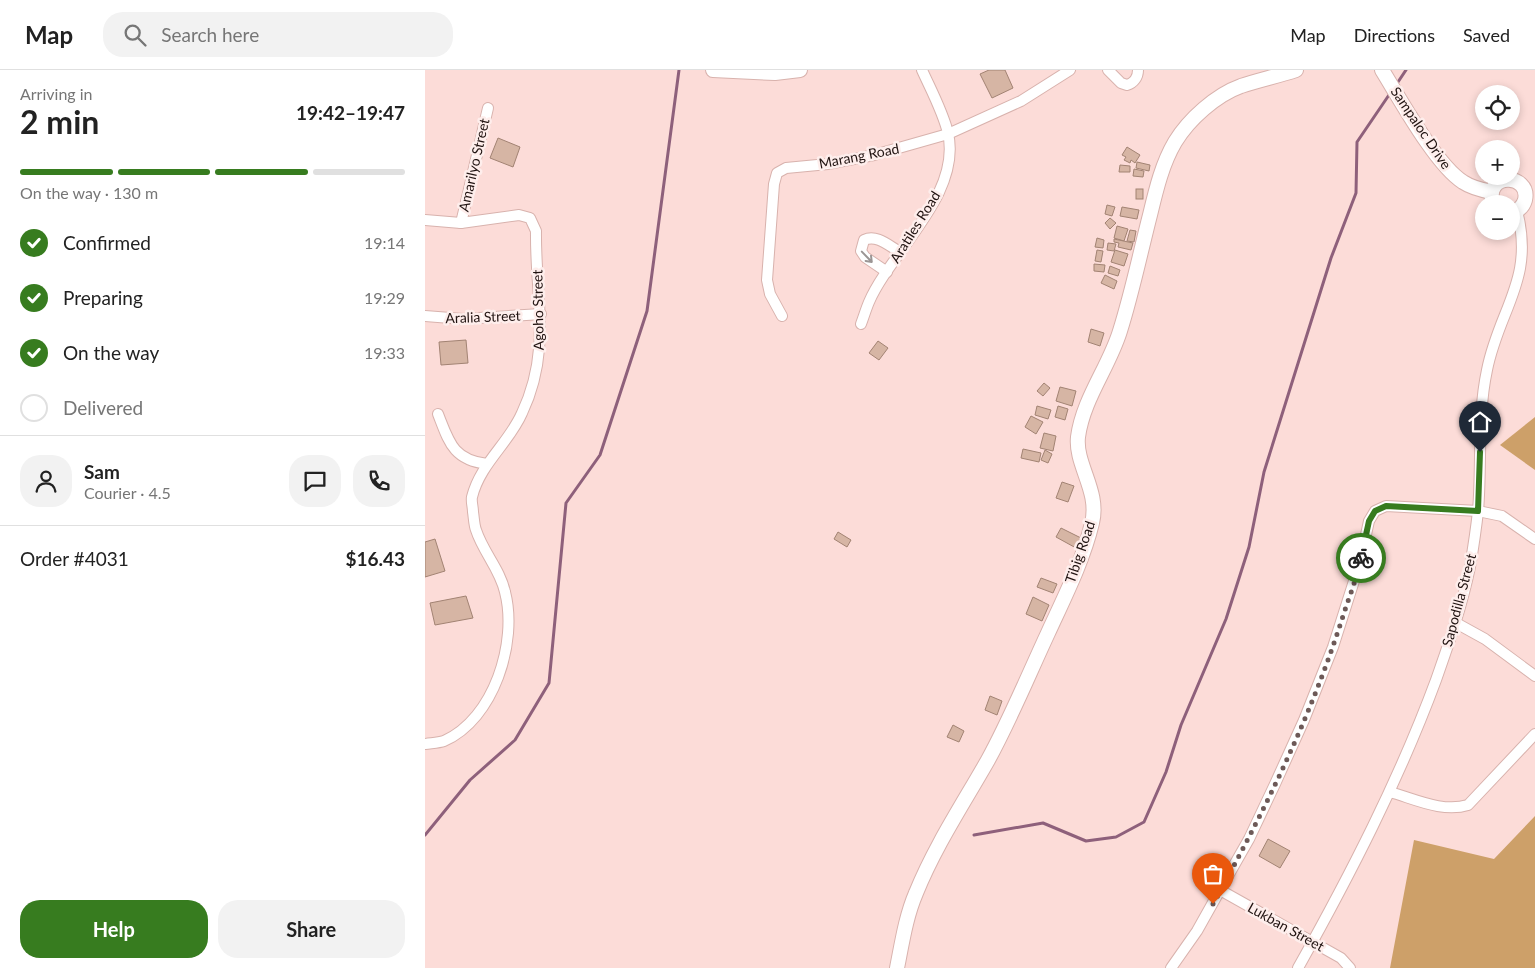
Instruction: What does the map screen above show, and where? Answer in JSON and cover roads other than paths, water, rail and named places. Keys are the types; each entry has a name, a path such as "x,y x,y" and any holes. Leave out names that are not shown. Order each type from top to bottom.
{"main road":[{"path":"713,70 775,72 800,70"},
{"name":"Tibig Road","path":"897,968 905,925 915,894 945,833 993,750 1063,600 1093,522 1093,496 1078,443 1080,423 1100,373 1109,358 1120,332 1156,189 1166,160 1176,140 1189,124 1222,96 1239,86 1296,70"},
{"name":"Sampaloc Drive","path":"1382,70 1442,162 1462,182 1486,195"},
{"path":"1493,195 1497,183 1507,179 1518,182 1530,188 1525,202 1520,207"}],"street":[{"name":"Aratiles Road","path":"861,324 869,301 932,204 944,180 949,161 948,134 921,70"},
{"name":"Marang Road","path":"782,316 770,294 767,280 773,184 777,173 786,168 828,164 874,155 948,134 1021,102 1070,70"},
{"path":"1108,70 1121,83 1127,85 1132,84 1137,78 1137,70"},
{"name":"Amarilyo Street","path":"461,223 488,108"},
{"name":"Agoho Street","path":"425,220 461,223 519,215 530,218 536,231 541,314 541,347 530,393 522,414 487,464 471,498 475,530 498,571 505,592 509,621 502,669 488,701 467,726 443,742 425,744"},
{"name":"Sapodilla Street","path":"1298,968 1390,792 1427,704 1456,623 1470,567 1478,511 1482,394 1488,363 1498,335 1521,291 1527,268 1529,248 1526,228 1520,220"},
{"path":"887,272 865,257 861,251 864,240 870,237 877,238 900,252"},
{"name":"Aralia Street","path":"425,316 463,319 541,314"},
{"path":"438,414 449,442 461,457 487,464"},
{"path":"1171,968 1197,931 1249,838 1304,720 1333,647 1360,562 1369,521 1375,511 1386,506 1478,511 1502,516 1535,539"},
{"path":"1456,623 1485,639 1535,676"},
{"path":"1390,792 1446,808 1457,808 1468,804 1535,734"},
{"name":"Lukban Street","path":"1221,890 1341,958 1350,968"}],"waterway":[{"path":"425,835 470,780 515,740 549,683 566,503 600,455 647,311 679,70"},
{"path":"1396,85 1406,70"},
{"path":"974,835 1043,823 1086,841 1116,837 1144,822 1166,772 1181,725 1226,619 1249,547 1264,472 1331,258 1356,193 1357,142 1391,92"}]}
